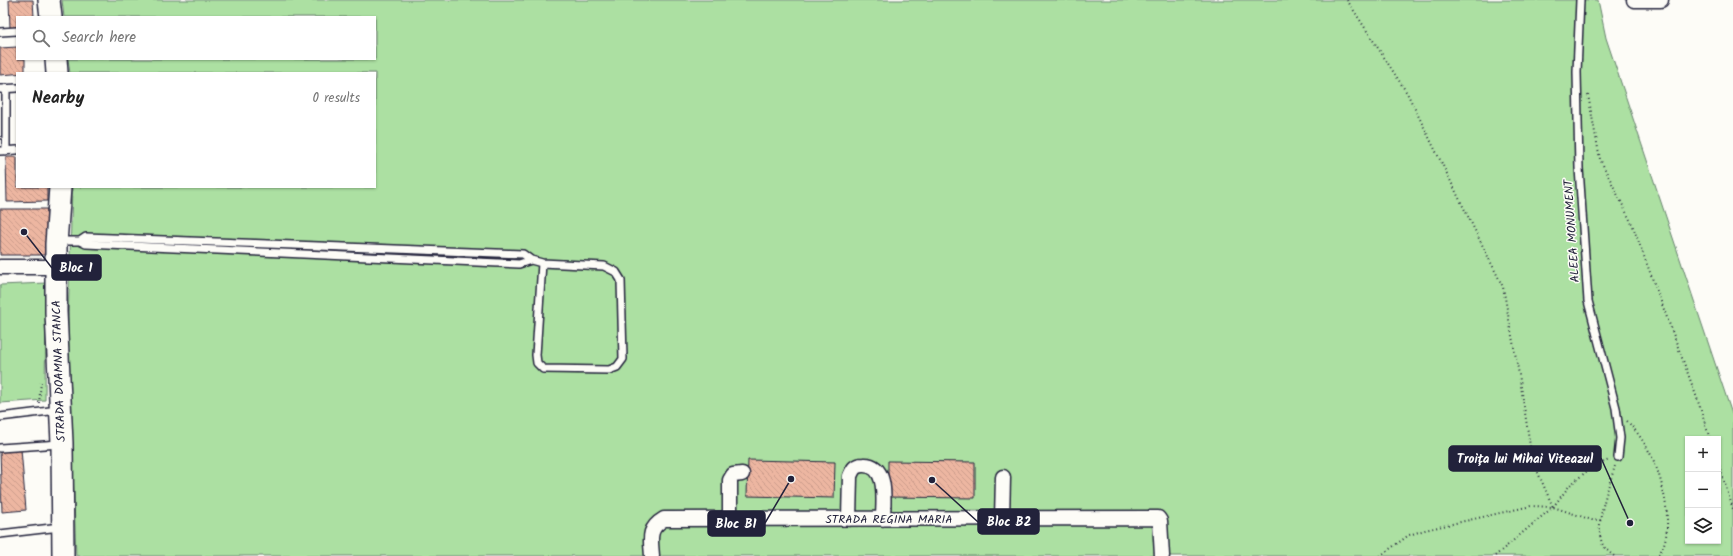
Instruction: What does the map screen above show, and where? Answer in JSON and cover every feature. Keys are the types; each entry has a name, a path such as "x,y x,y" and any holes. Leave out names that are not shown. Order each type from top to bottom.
{"street":[{"path":"49,0 51,16"},
{"path":"1634,0 1661,0"},
{"path":"56,60 57,72"},
{"name":"STRADA DOAMNA STANCA","path":"60,188 56,241 56,312 62,443 63,556"},
{"path":"0,267 56,267"},
{"path":"849,519 850,476 852,470 857,465 874,466 880,472 882,480 883,519"},
{"path":"730,519 730,480 733,475 742,474"},
{"path":"1002,519 1003,477"},
{"name":"STRADA REGINA MARIA","path":"652,556 651,533 655,524 664,519 1158,518 1160,521 1162,556"}],"lane":[{"name":"ALEEA MONUMENT","path":"1580,0 1577,72 1580,182 1588,301 1616,408 1620,438 1618,457"},
{"path":"0,28 0,32 16,31"},
{"path":"16,88 3,89 3,151 16,150"},
{"path":"56,241 80,241 86,244 520,264 531,260 542,263 604,266 616,272 621,280 623,359 617,367 609,370 543,369 537,363 536,355 542,263"},
{"path":"0,417 60,410"},
{"path":"0,448 62,443"},
{"path":"0,534 62,527"}],"path":[{"path":"1347,0 1407,93 1503,287 1520,380 1532,459 1553,507"},
{"path":"1577,72 1588,91 1600,159 1632,224 1697,398 1709,436"},
{"path":"1616,408 1634,428 1648,452 1662,486 1667,518 1666,535 1657,556"},
{"path":"1494,556 1553,507 1570,485 1592,467 1618,457"},
{"path":"1614,556 1602,544 1601,520 1605,498 1618,457"},
{"path":"1721,471 1733,509"},
{"path":"1380,556 1409,535 1531,506 1553,507 1592,520 1601,520"}],"green space":[{"path":"62,0 1598,0 1606,38 1733,417 1733,556 76,556 68,324 72,188 376,188 376,72 70,72 68,60 376,60 376,16 64,16"},
{"path":"46,283 45,400 0,403 0,285"}],"building":[{"path":"9,0 33,0 34,16 16,16 16,27 10,28"},
{"path":"16,47 16,60 25,60 25,72 0,75 0,48"},
{"path":"6,157 16,157 16,188 47,188 47,201 7,202"},
{"path":"0,209 47,209 47,255 0,255"},
{"path":"21,449 26,510 2,512 0,451"},
{"path":"748,460 835,462 834,498 747,496"},
{"path":"888,461 975,462 975,498 888,497"}],"place":[{"name":"Bloc 1","path":"24,232"},
{"name":"Bloc B1","path":"791,479"},
{"name":"Bloc B2","path":"932,480"},
{"name":"Troița lui Mihai Viteazul","path":"1630,523"}]}
